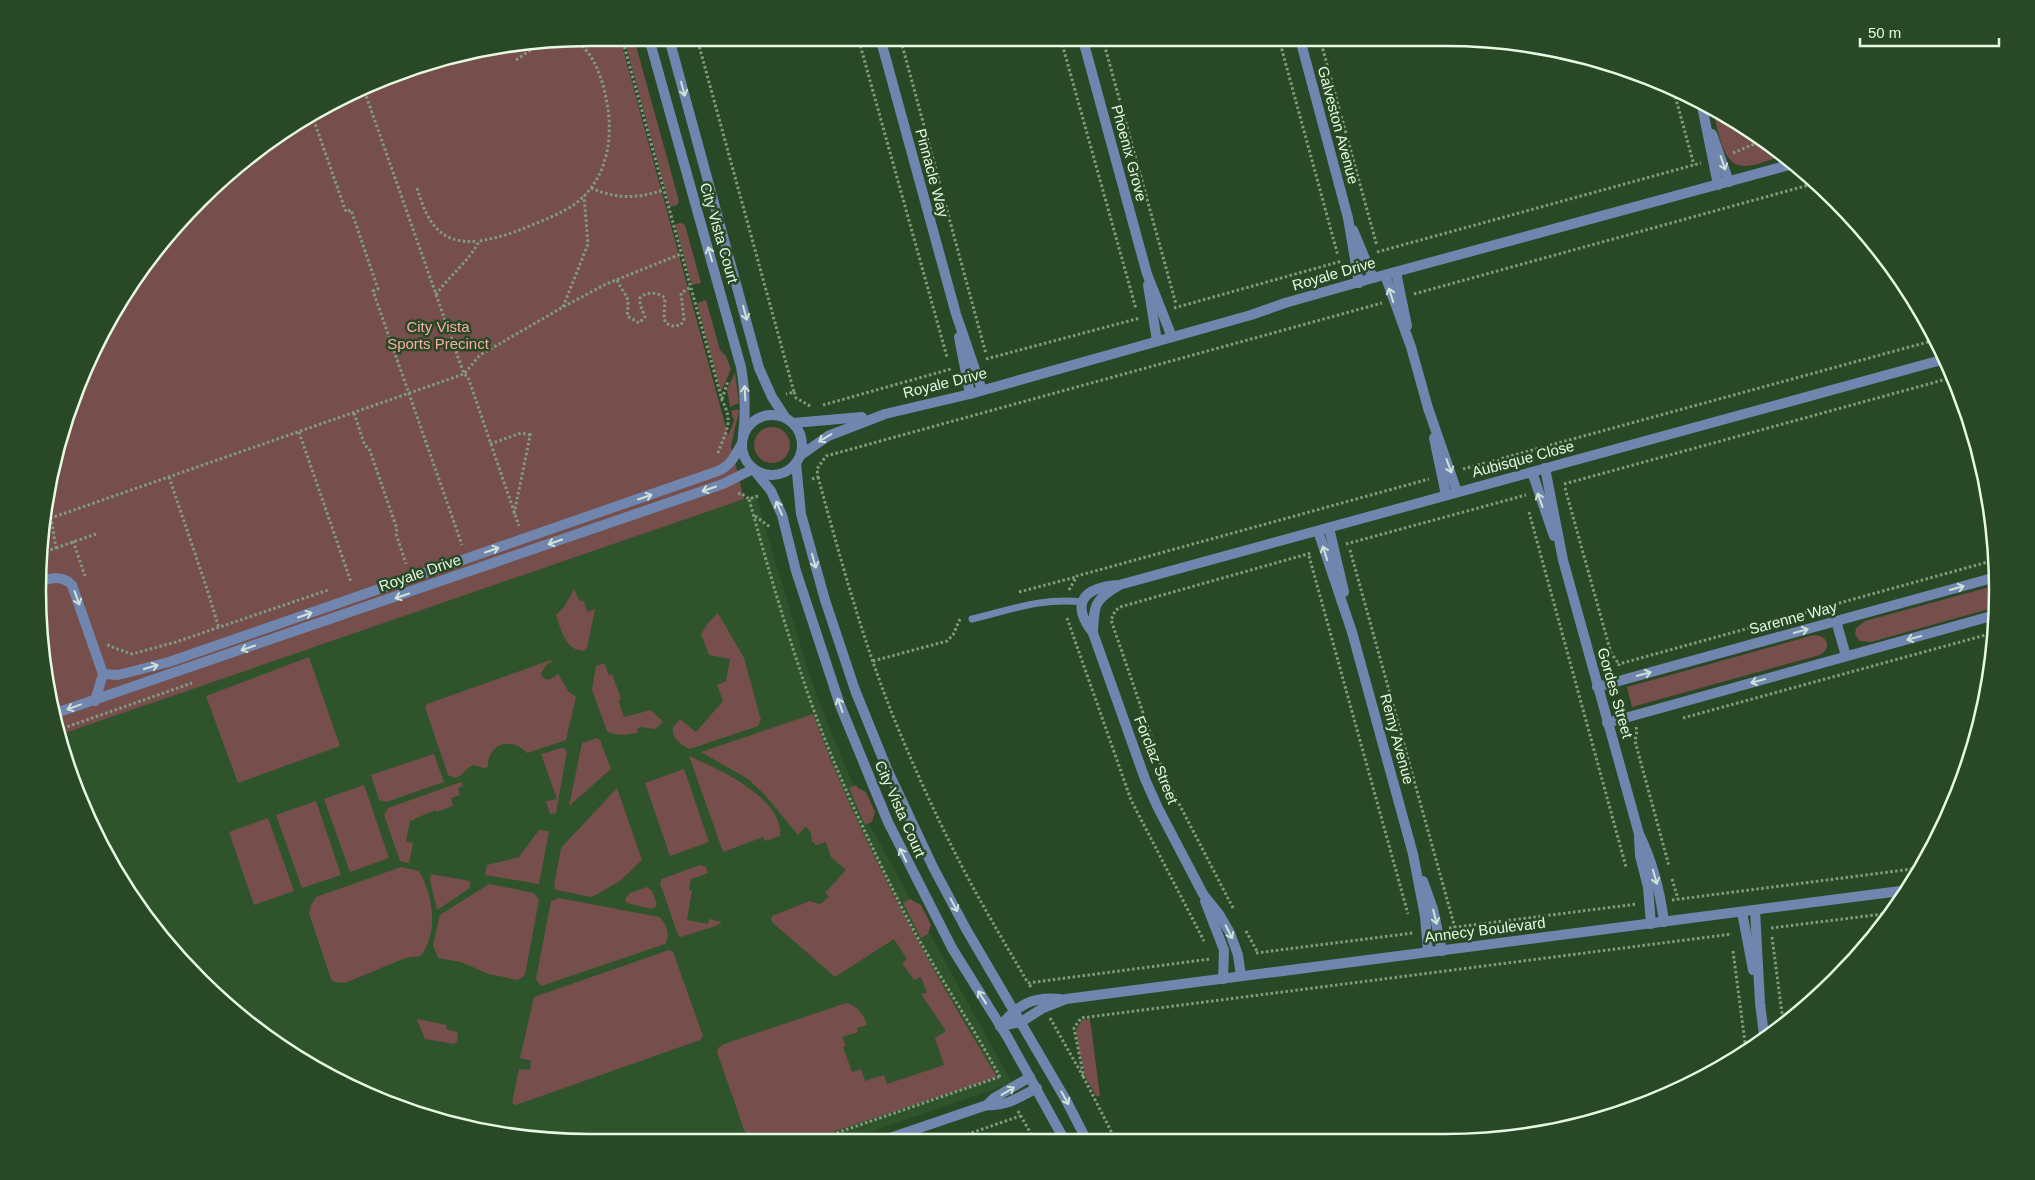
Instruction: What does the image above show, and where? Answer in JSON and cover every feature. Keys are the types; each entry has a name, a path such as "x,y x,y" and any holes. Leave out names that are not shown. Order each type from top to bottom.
{"street":[{"name":"City Vista Court","path":"651,46 741,367 746,416 742,440"},
{"name":"City Vista Court","path":"671,46 759,368 772,397 789,420"},
{"name":"Pinnacle Way","path":"881,46 969,364 982,390"},
{"name":"Phoenix Grove","path":"1085,46 1147,274 1172,337"},
{"name":"Galveston Avenue","path":"1302,46 1359,256 1359,283"},
{"path":"1704,112 1717,158 1729,182"},
{"path":"1717,158 1718,185"},
{"name":"Royale Drive","path":"885,414 970,394 1373,278 1785,166"},
{"name":"Galveston Avenue","path":"1359,256 1373,278"},
{"path":"1396,272 1398,298 1428,408 1446,495"},
{"name":"Phoenix Grove","path":"1147,274 1151,314 1157,341"},
{"path":"1385,275 1398,298"},
{"name":"Aubisque Close","path":"1082,602 1086,594 1092,589 1102,586 1119,585 1937,360"},
{"name":"Pinnacle Way","path":"969,364 970,394"},
{"path":"1428,408 1452,472 1457,492"},
{"path":"775,414 789,420 843,420 885,414 828,436 781,474 772,476 754,470 743,455 742,440 748,426 755,419 765,415 775,414"},
{"path":"789,420 802,438 799,459"},
{"name":"Royale Drive","path":"104,674 118,675 143,669 224,643 718,471 725,468 734,459 742,440"},
{"name":"City Vista Court","path":"799,459 805,528 825,600 855,690 870,728 911,823 933,867 993,978 1021,1022 1083,1134"},
{"name":"Gordes Street","path":"1545,468 1563,560 1639,834 1649,853 1659,890 1664,922"},
{"name":"City Vista Court","path":"754,470 771,491 782,515 796,570 840,705 888,822 939,925 1037,1088 1061,1134"},
{"name":"Royale Drive","path":"61,712 723,484 754,470"},
{"name":"Gordes Street","path":"1532,472 1563,560"},
{"name":"Remy Avenue","path":"1329,528 1352,632 1413,854 1425,916 1428,952"},
{"name":"Remy Avenue","path":"1318,531 1352,632"},
{"path":"46,580 58,578 72,585 104,674 95,701"},
{"name":"Sarenne Way","path":"1597,686 1989,579"},
{"name":"Aubisque Close","path":"1094,606 1104,594 1119,585"},
{"name":"Forclaz Street","path":"1082,602 1084,618 1094,633 1145,779 1202,893 1224,950 1223,979"},
{"name":"Forclaz Street","path":"1094,606 1094,633"},
{"path":"1607,723 1988,618"},
{"path":"1836,621 1846,656"},
{"name":"Gordes Street","path":"1639,834 1640,856 1648,887 1651,924"},
{"name":"Remy Avenue","path":"1413,854 1433,909 1442,951"},
{"name":"Annecy Boulevard","path":"1000,1026 1014,1011 1038,999 1066,999 1897,891"},
{"name":"Forclaz Street","path":"1202,893 1219,914 1230,933 1238,956 1241,976"},
{"path":"1755,910 1763,1030"},
{"path":"1742,912 1760,1003"},
{"name":"Annecy Boulevard","path":"1000,1026 1021,1022 1043,1008 1066,999"},
{"path":"987,1105 994,1098 1030,1077"},
{"path":"902,1134 987,1105 997,1106 1012,1101 1037,1088"}],"lane":[{"path":"972,620 1043,601 1065,600 1082,602"}],"path":[{"path":"417,188 427,216 437,230 454,239 463,241 479,241 504,236 552,216 573,205 584,196 591,188 608,153 610,126 605,94 598,70 588,52 582,46"},
{"path":"624,46 681,254 730,422 717,455 713,458"},
{"path":"699,46 796,398 812,407 816,407 1151,314"},
{"path":"860,46 950,369"},
{"path":"901,46 988,359"},
{"path":"1063,46 1138,318"},
{"path":"1105,46 1177,307"},
{"path":"1281,46 1340,262"},
{"path":"1322,46 1378,251"},
{"path":"516,60 531,50"},
{"path":"366,95 464,374 468,376 524,540"},
{"path":"1676,98 1694,164"},
{"path":"314,121 346,212 351,210 378,289 373,291 462,545"},
{"path":"1163,311 1717,158 1755,144"},
{"path":"1028,983 959,860 922,783 893,714 850,589 818,477 817,469 826,456 1808,185"},
{"path":"591,188 615,197 646,195 664,190"},
{"path":"563,307 588,244 584,196"},
{"path":"436,296 450,276 469,257 479,241"},
{"path":"51,518 464,374 480,355 563,307 617,280 681,254"},
{"path":"617,280 630,304 627,316 639,323 645,317 640,304 640,298 650,293 660,294 665,298 664,319 666,323 672,326 681,325 684,319 681,294 691,286"},
{"path":"1452,472 1929,342"},
{"path":"1550,488 1946,379"},
{"path":"783,395 794,392"},
{"path":"354,413 397,529 396,534 406,564"},
{"path":"299,432 350,582 357,581"},
{"path":"490,444 530,433 514,515"},
{"path":"1204,941 1131,800 1068,621 1065,600 1077,576 1441,476"},
{"path":"169,477 224,643"},
{"path":"804,482 818,477"},
{"path":"1564,484 1611,654 1619,664"},
{"path":"1334,547 1538,492"},
{"path":"734,495 742,493 749,500"},
{"path":"1524,495 1629,876"},
{"path":"51,519 56,548"},
{"path":"511,528 528,522"},
{"path":"47,551 96,534"},
{"path":"73,541 87,584"},
{"path":"452,548 471,542"},
{"path":"1349,544 1455,928"},
{"path":"1235,910 1162,768 1111,620 1115,610 1120,607 1323,550"},
{"path":"1309,554 1409,914"},
{"path":"398,567 415,561"},
{"path":"107,639 109,646 132,654 218,628 332,588"},
{"path":"1676,721 1987,635"},
{"path":"1637,731 1646,728"},
{"path":"1634,895 1636,904"},
{"path":"1756,930 1881,914"},
{"path":"1411,924 1414,934"},
{"path":"1244,927 1258,953"},
{"path":"1771,928 1782,1016"},
{"path":"1112,1134 1084,1078 1074,1028 1081,1018 1745,932"},
{"path":"1731,934 1745,1043"},
{"path":"1208,950 1213,959"},
{"path":"833,1134 1000,1077"},
{"path":"1012,1101 1031,1134"},
{"path":"968,1134 1020,1116"}],"shaded area":[{"path":"756,494 810,676 826,720 871,827 1012,1083 864,1134 554,1133 484,1123 415,1105 350,1078 288,1042 231,999 181,949 138,892 119,862 88,798 75,765 66,733"}],"green space":[{"name":"City Vista Sports Precinct","path":"622,46 728,435 734,421 731,411 737,409 739,411 731,446 744,499 66,733 57,696 47,626 47,554 51,519 65,449 75,415 102,350 119,318 138,288 181,231 231,181 288,138 318,119 350,102 415,75 449,65 519,51 554,47"},
{"path":"626,46 636,46 679,201 677,205 670,207"},
{"path":"1714,118 1775,158 1754,165 1737,165 1726,154"},
{"path":"681,223 685,225 701,283 692,285 675,224"},
{"path":"706,300 720,350 726,356 731,369 721,392 697,303"},
{"path":"735,373 739,403 730,407 727,389"},
{"path":"772,427 785,432 790,445 785,458 772,463 759,458 754,445 759,432"},
{"path":"1989,587 1988,609 1871,642 1860,641 1855,635 1856,628 1865,621"},
{"path":"574,589 579,600 584,601 587,612 595,609 587,648 583,651 577,650 568,643 556,615 564,607"},
{"path":"718,613 744,658 761,720 758,726 690,749 677,740 673,734 673,727 680,719 696,732 723,701 717,685 726,681 730,659 709,655 701,634"},
{"path":"1814,635 1823,637 1827,642 1826,649 1820,655 1632,707 1627,687"},
{"path":"309,657 340,746 238,783 206,696"},
{"path":"551,660 552,662 548,663 541,673 542,676 548,680 558,674 569,692 576,697 566,740 527,753 514,745 502,745 492,752 488,767 484,768 474,765 458,777 455,778 448,775 425,707 427,704"},
{"path":"604,663 609,675 612,674 621,699 618,700 624,717 651,710 663,722 655,729 640,727 637,729 638,733 618,735 607,731 592,690 596,666"},
{"path":"813,714 831,762 896,900 945,989 997,1077 826,1134 746,1134 717,1052 718,1048 724,1044 846,1003 860,1011 867,1025 857,1028 858,1032 842,1037 846,1046 843,1047 852,1072 861,1069 865,1081 884,1075 887,1084 944,1065 935,1038 946,1031 921,994 927,993 921,977 914,980 902,963 907,959 894,939 835,977 773,923 771,920 772,916 810,901 822,903 829,896 825,893 846,870 831,857 826,842 816,845 812,841 811,833 806,826 798,835 765,795 748,779 701,752"},
{"path":"597,738 600,740 611,769 569,806 582,743"},
{"path":"564,748 567,752 556,813 550,814 546,801 557,799 541,754"},
{"path":"434,754 444,782 386,802 379,800 371,775"},
{"path":"689,756 732,777 761,797 772,809 778,822 780,836 765,841 763,837 723,852"},
{"path":"684,769 709,842 670,856 645,783"},
{"path":"461,782 463,786 458,788 460,795 451,798 453,806 436,812 435,810 410,821 406,841 413,843 409,863 400,861 384,815 388,808"},
{"path":"364,785 389,858 350,872 324,799"},
{"path":"856,785 866,792 875,812 872,822 865,825 849,788"},
{"path":"617,788 642,860 620,881 592,897 556,890 554,886 561,848"},
{"path":"316,801 341,875 302,888 276,815"},
{"path":"268,818 294,891 254,905 229,832"},
{"path":"539,830 549,831 539,884 485,875 487,865 519,857"},
{"path":"700,865 706,867 708,873 691,879 689,890 692,890 687,920 708,924 709,919 722,922 716,926 681,937 678,935 660,883 662,879"},
{"path":"401,867 419,871 428,891 431,902 432,925 427,946 421,956 405,958 345,983 334,982 331,979 309,913 311,905 316,897"},
{"path":"431,874 470,881 470,888 437,910 430,881"},
{"path":"489,884 534,893 539,900 525,975 518,980 489,974 461,962 438,958 433,945 440,915"},
{"path":"647,887 652,891 657,904 655,907 651,909 627,903 625,899 630,893"},
{"path":"559,898 659,917 667,929 667,941 665,944 541,986 536,979 551,901"},
{"path":"910,899 921,905 931,925 928,934 921,938 903,903"},
{"path":"669,950 673,952 703,1036 700,1040 516,1105 512,1103 519,1069 530,1070 531,1061 520,1058 534,997"},
{"path":"418,1019 447,1025 446,1029 458,1032 457,1042 454,1044 425,1039"},
{"path":"1090,1019 1100,1096 1096,1096 1086,1078 1076,1030 1082,1020"}]}
